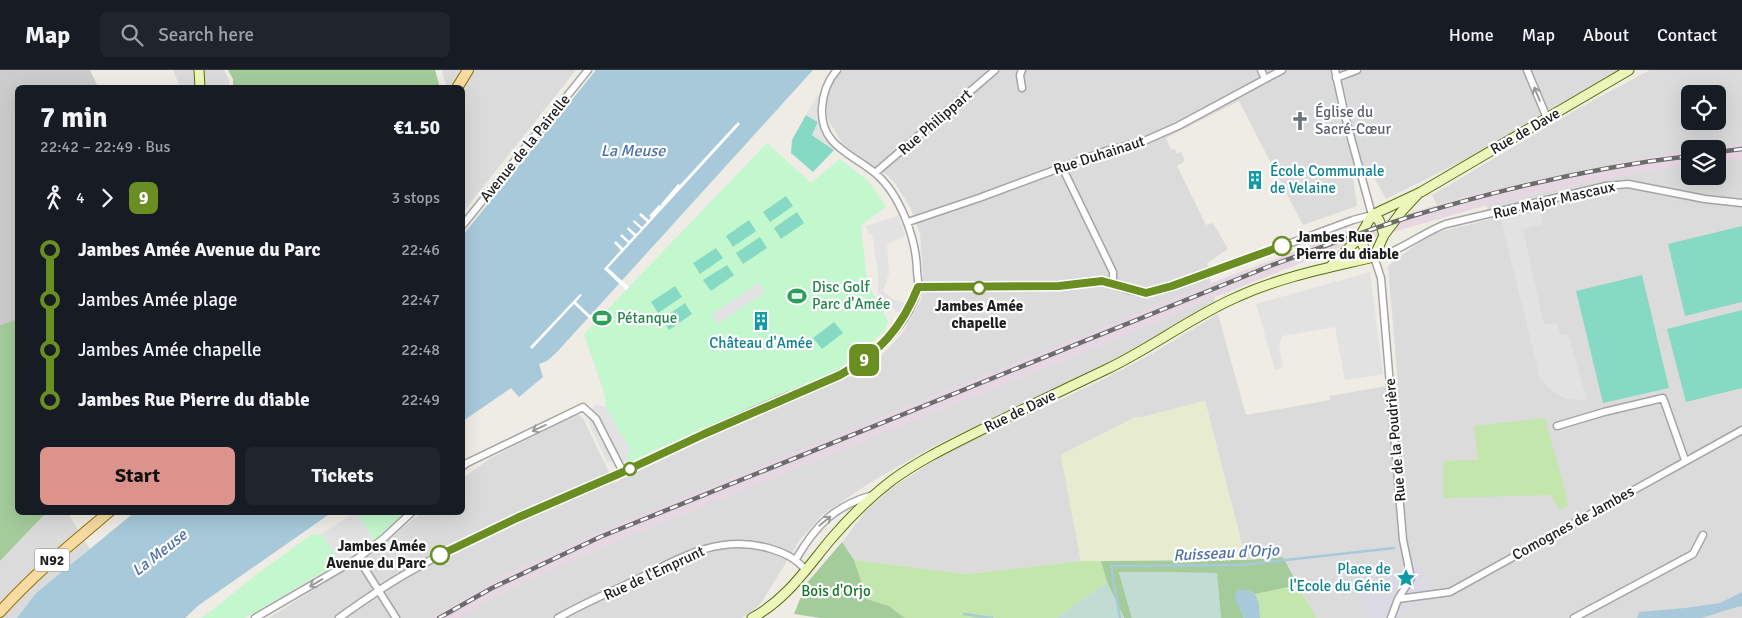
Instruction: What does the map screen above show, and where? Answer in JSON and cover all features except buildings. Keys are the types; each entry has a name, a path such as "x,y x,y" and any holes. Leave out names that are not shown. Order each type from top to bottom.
{"main road":[{"path":"199,70 200,85"},
{"path":"459,85 468,70"},
{"name":"Rue de Dave","path":"1372,215 1420,192 1629,70"},
{"name":"Rue de Dave","path":"752,618 784,595 838,532 875,494 919,463 952,444 1124,361 1224,303 1280,280 1374,257 1384,235 1402,211 1420,192"},
{"path":"1330,267 1359,238 1372,215 1379,220 1384,235"},
{"path":"1359,238 1366,253 1374,257"},
{"name":"N92","path":"0,612 19,590 44,567 105,515"}],"street":[{"name":"Avenue de la Pairelle","path":"465,222 588,70"},
{"path":"339,618 378,590 440,555 517,518 840,375 857,366 896,331 912,303 918,287 916,255 908,222 889,189 876,173 838,147 824,127 821,116 822,96 830,79 837,70"},
{"name":"Rue Philippart","path":"876,173 995,70"},
{"path":"1261,70 1265,79"},
{"name":"Rue Duhainaut","path":"908,222 1106,151 1144,141 1178,126 1282,70"},
{"path":"918,287 1059,286 1102,281 1129,290 1146,293 1172,286 1350,221 1372,215 1335,70"},
{"path":"1336,78 1357,70"},
{"path":"1527,70 1547,118"},
{"path":"1020,72 1022,88"},
{"path":"1062,167 1113,272 1113,284"},
{"name":"Rue Major Mascaux","path":"1374,257 1399,249 1423,234 1446,224 1606,186 1628,184 1742,203"},
{"name":"Rue de la Poudrière","path":"1374,257 1381,278 1403,540 1412,578 1398,599 1391,618"},
{"path":"1557,426 1604,412 1663,398 1685,460"},
{"path":"465,465 583,407 596,418 623,472"},
{"name":"Comognes de Jambes","path":"1398,599 1450,592 1742,430"},
{"path":"796,559 811,534 821,523 854,500 875,494"},
{"path":"255,618 358,558 384,538 409,515"},
{"path":"1574,618 1693,554 1703,534"},
{"name":"Rue de l'Emprunt","path":"558,618 675,561 714,546 742,543 758,545 796,559 807,570"},
{"path":"358,558 396,618"}],"shaded area":[{"path":"0,70 90,70 97,85 15,85 15,467 0,482"},
{"path":"173,70 224,70 229,80 229,85 179,85"},
{"path":"442,70 576,70 465,209 465,85 446,85"},
{"path":"843,70 1619,70 1466,159 1386,199 1370,170 1353,177 1357,206 1303,225 1239,101 1166,138 1171,150 1175,149 1177,154 1181,152 1185,161 1177,166 1206,225 1213,223 1228,249 1207,263 1215,302 1122,356 934,446 871,482 822,515 800,540 761,603 742,618 269,618 374,551 419,515 465,515 465,477 491,458 575,415 583,418 614,483 660,459 857,373 875,362 902,334 921,300 923,273 920,234 910,207 894,182 842,143 827,118 827,89 835,77"},
{"path":"1650,70 1742,70 1742,618 1316,618 1283,557 1246,560 1205,401 1142,417 1135,417 1061,455 1081,561 967,574 854,560 842,542 866,511 890,489 951,450 1028,412 1049,405 1110,376 1218,314 1246,415 1330,400 1330,396 1398,384 1388,266 1421,241 1436,233 1491,219 1482,192 1437,205 1432,195 1581,107"},
{"path":"818,94 822,96 821,115 838,147 834,150 812,135 818,122 806,115"},
{"path":"1742,144 1742,160 1726,161 1726,146"},
{"path":"1681,152 1681,166 1615,177 1491,204 1344,246 630,536 509,589 459,618 431,618 514,570 616,525 1211,283 1352,230 1482,192 1654,156"},
{"path":"1540,211 1543,224 1523,229 1544,325 1557,323 1560,335 1568,334 1587,400 1566,399 1552,391 1540,379 1501,220"},
{"path":"898,216 905,236 887,244 889,273 883,291 893,299 906,303 901,314 878,297 878,272 872,233 869,234 866,226"},
{"path":"1370,272 1383,374 1345,380 1335,327 1282,336 1279,346 1283,368 1275,370 1256,304"},
{"path":"759,283 765,292 718,324 711,315"},
{"path":"595,404 606,407 630,449 626,461 618,463 607,462 589,423 589,412"},
{"path":"69,515 90,549 36,593 17,618 0,618 0,561 43,516"},
{"path":"350,515 357,515 374,540 340,562 322,534"},
{"name":"Place de l'Ecole du Génie","path":"1417,561 1436,596 1395,618 1371,618 1358,594"},
{"path":"1119,572 1217,573 1221,618 1132,618"},
{"path":"1107,582 1124,618 1056,618"}],"green space":[{"path":"228,70 435,70 439,84 233,85 233,79"},
{"path":"806,115 818,122 812,135 834,150 813,172 791,153 792,140"},
{"path":"767,143 811,183 840,159 868,181 886,206 861,226 867,282 888,321 885,331 837,371 629,463 626,461 630,449 606,407 605,396 584,334"},
{"path":"786,196 793,206 770,222 763,212"},
{"path":"797,212 804,223 781,239 774,228"},
{"path":"749,220 756,231 733,247 726,236"},
{"path":"1742,226 1742,302 1685,316 1668,244"},
{"path":"760,237 767,248 743,264 736,253"},
{"path":"716,248 723,258 700,274 693,263"},
{"path":"727,265 734,275 711,291 703,280"},
{"path":"1642,275 1669,388 1603,403 1576,291"},
{"path":"675,286 682,297 658,313 651,302"},
{"path":"685,303 692,314 669,330 662,319"},
{"path":"1742,310 1742,388 1686,402 1667,329"},
{"path":"15,321 15,515 46,515 0,561 0,325"},
{"path":"834,322 843,333 822,349 813,338"},
{"path":"1205,401 1246,560 1081,561 1061,455 1135,417 1142,417"},
{"path":"1545,418 1569,505 1559,510 1551,495 1443,498 1443,461 1478,460 1474,426"},
{"path":"357,515 403,515 374,540"},
{"path":"322,534 340,562 245,618 202,618 311,535"},
{"name":"Bois d'Orjo","path":"842,542 854,560 867,599 889,606 905,618 821,618 794,614 806,584"},
{"path":"1283,557 1298,585 1255,594 1247,590 1235,596 1244,618 1221,618 1216,573 1119,572 1132,618 1124,618 1107,582 1101,561 1246,560"},
{"path":"854,560 967,574 1081,561 1101,561 1107,582 1056,618 905,618 889,606 867,599"},
{"path":"1298,585 1316,618 1260,618 1259,603 1255,594"}],"water":[{"name":"La Meuse","path":"596,70 813,70 557,352 547,361 539,364 543,377 519,397 511,388 465,420 465,233"},
{"name":"La Meuse","path":"131,515 328,515 199,605 185,618 17,618 36,593"},
{"path":"1238,590 1247,590 1255,594 1259,603 1260,618 1244,618 1234,596"},
{"path":"1742,592 1742,606 1705,617 1637,618 1639,612 1720,603"}],"pier":[{"path":"738,122 740,124 608,268 629,287 626,290 604,269 621,250 614,243 616,241 623,248 628,243 620,236 622,234 629,241 634,236 627,229 628,227 636,234 641,229 633,222 634,220 642,227 647,222 639,215 641,213 649,220 651,217 649,216 659,205 662,206 661,204 678,184 680,185"},
{"path":"580,294 582,295 576,302 591,316 589,318 574,304 532,349 530,347"}],"waterway":[{"name":"Ruisseau d'Orjo","path":"1120,618 1111,566 1241,565 1394,548"},
{"name":"Ruisseau d'Orjo","path":"964,614 992,618"}],"railway":[{"path":"1726,151 1742,149"},
{"path":"439,618 492,588 600,537 1270,266 1391,223 1478,197 1548,180 1619,166 1681,157"}],"bus line":[{"name":"9","path":"440,555 517,518 857,366 896,331 912,303 918,287 1059,286 1102,281 1129,290 1146,293 1172,286 1282,246"}],"place":[{"name":"Église du Sacré-Cœur","path":"1300,121"},
{"name":"École Communale de Velaine","path":"1255,180"},
{"name":"Jambes Rue Pierre du diable","path":"1282,246"},
{"name":"Jambes Amée chapelle","path":"979,288"},
{"name":"Disc Golf Parc d'Amée","path":"797,296"},
{"name":"Pétanque","path":"602,318"},
{"name":"Château d'Amée","path":"761,321"},
{"name":"Jambes Amée Avenue du Parc","path":"440,555"},
{"name":"Place de l'Ecole du Génie","path":"1406,578"}]}
